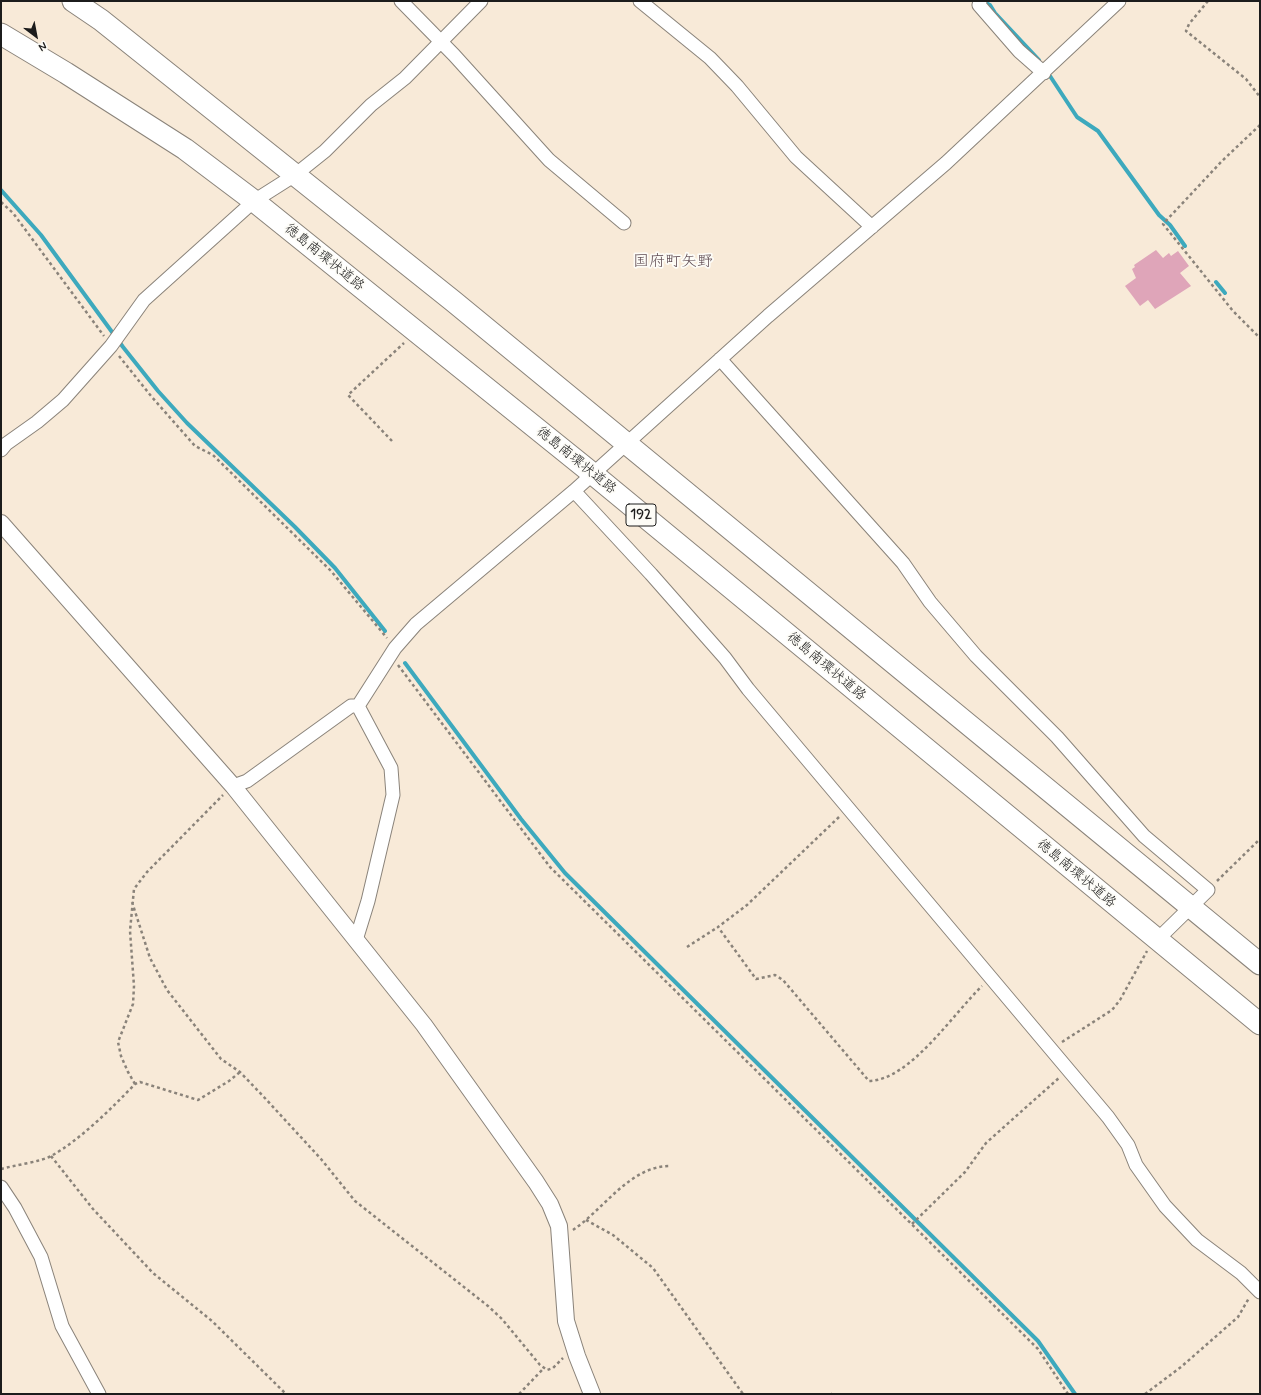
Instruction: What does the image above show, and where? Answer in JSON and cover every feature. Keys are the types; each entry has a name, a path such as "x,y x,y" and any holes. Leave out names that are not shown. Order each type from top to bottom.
{"highway":[{"path":"73,1 101,20 453,301 1260,964"},
{"name":"徳島南環状道路","path":"1,34 66,73 185,149 254,201 592,474 1260,1024"}],"street":[{"path":"401,1 549,160 624,223"},
{"path":"1,450 6,444 37,422 63,400 115,340 144,300 254,201 294,175 325,151 371,105 405,78 481,1"},
{"path":"640,1 710,58 737,86 796,157 872,227"},
{"path":"358,706 392,651 416,624 574,491 720,359 946,163 1044,73 1119,1"},
{"path":"979,3 1019,52 1044,73"},
{"path":"720,359 903,563 930,602 976,656 1057,737 1144,836 1208,890 1157,940"},
{"path":"574,491 651,574 724,658 748,689 1108,1116 1128,1145 1136,1165 1165,1206 1197,1240 1258,1285"},
{"path":"1,523 233,786 424,1025 536,1182 550,1204 559,1226 566,1321 574,1348 592,1394"},
{"path":"233,786 247,781 351,706 358,706"},
{"path":"356,940 368,901 393,795 391,768 358,706"},
{"path":"1,1187 15,1208 41,1257 62,1326 99,1394"}],"path":[{"path":"1208,1 1189,24 1186,31 1242,75 1258,92 1260,97"},
{"path":"1260,125 1222,161 1163,224 1233,311 1260,338"},
{"path":"1,202 13,213 115,340 151,396 195,446 213,455 331,571 392,651 550,867 1038,1349 1068,1394"},
{"path":"392,441 348,395 416,332"},
{"path":"135,1084 121,1056 118,1042 133,1004 134,986 130,932 134,889 147,872 233,786"},
{"path":"687,946 718,927 747,905 848,808"},
{"path":"1208,890 1260,839"},
{"path":"132,902 150,958 167,990 221,1059 240,1072 321,1159 355,1201 488,1306 544,1368 547,1370 553,1368 574,1348"},
{"path":"718,927 756,979 775,975 783,980 869,1081 879,1081 909,1064 935,1039 964,1004 991,978"},
{"path":"1052,1050 1112,1010 1120,1000 1149,948 1157,940"},
{"path":"912,1224 965,1172 986,1143 1068,1070"},
{"path":"1,1169 51,1156 83,1133 116,1104 135,1084 140,1082 198,1100 223,1085 240,1072"},
{"path":"51,1156 93,1209 143,1263 153,1273 212,1321 286,1394"},
{"path":"561,1239 645,1170 658,1166 670,1166"},
{"path":"586,1220 613,1235 653,1268 743,1394"},
{"path":"1145,1394 1181,1367 1238,1317 1258,1285"},
{"path":"519,1394 544,1368"}],"building":[{"path":"1156,250 1163,258 1169,253 1171,256 1178,251 1189,266 1180,273 1191,286 1155,309 1148,300 1140,306 1125,286 1136,278 1132,269 1135,267 1134,265"}],"waterway":[{"path":"982,1 990,5 995,13 1039,60"},
{"path":"1050,76 1077,117 1098,131 1159,215 1170,225 1185,246"},
{"path":"1,190 41,235 123,347 158,391 187,423 295,527 335,568 385,631"},
{"path":"1216,282 1225,293"},
{"path":"405,663 521,819 565,873 1038,1341 1075,1394"}],"district":[{"name":"国府町矢野","path":"673,263"}]}
